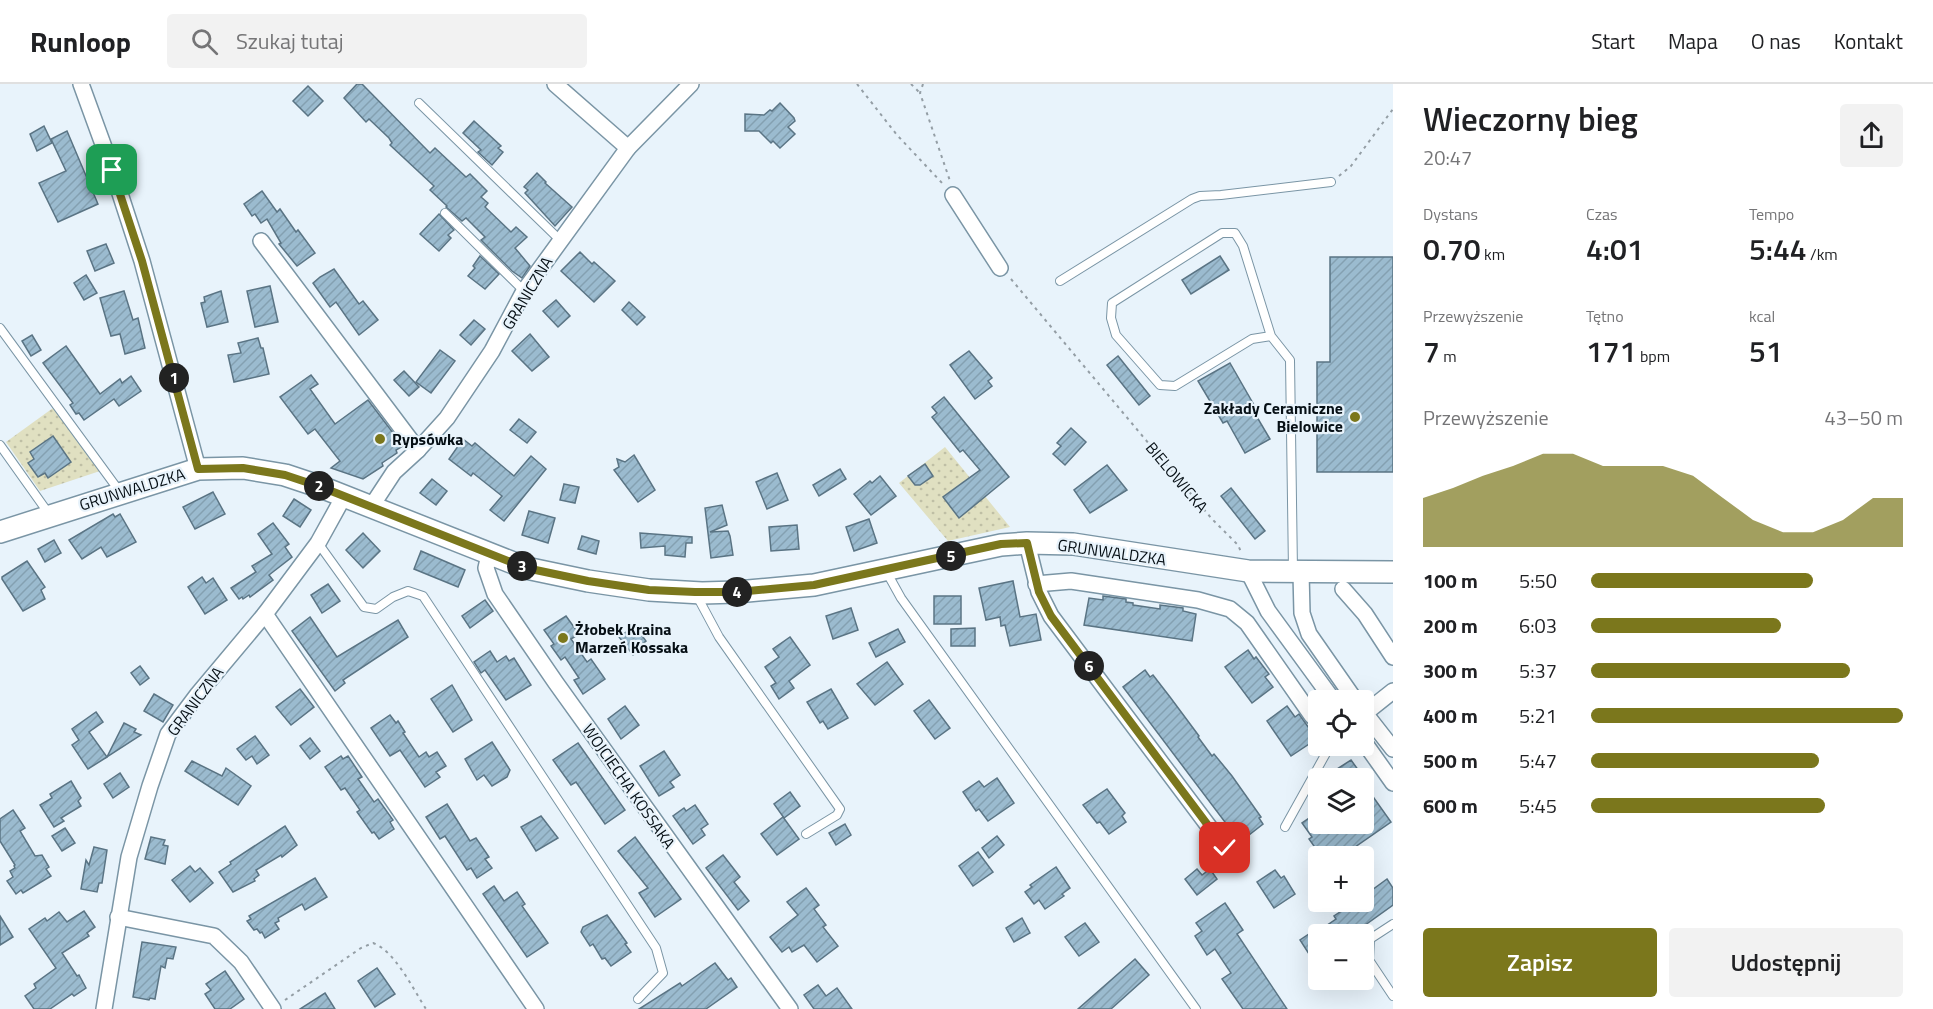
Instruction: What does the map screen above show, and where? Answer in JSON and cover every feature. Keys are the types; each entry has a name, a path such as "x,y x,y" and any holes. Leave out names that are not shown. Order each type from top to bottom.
{"street":[{"path":"81,84 142,261 198,469"},
{"path":"555,84 628,148"},
{"name":"GRANICZNA","path":"371,507 394,472 447,418 492,351 524,291 628,148 691,84"},
{"path":"953,195 1000,268"},
{"path":"261,241 418,450"},
{"name":"GRUNWALDZKA","path":"0,532 198,469 243,468 285,475 526,568 649,590 737,592 814,585 1001,544 1027,543 1073,544 1248,571 1393,572"},
{"name":"GRANICZNA","path":"104,1009 129,857 168,734 198,694 265,614 318,543 344,496"},
{"path":"1027,543 1036,584 1051,616 1225,848"},
{"name":"WOJCIECHA KOSSAKA","path":"489,555 486,568 495,594 556,683 790,1009"},
{"path":"1248,571 1268,611 1326,690"},
{"path":"1297,573 1302,613 1309,634 1347,690"},
{"path":"1036,584 1071,582 1198,600 1230,609 1247,623 1308,710"},
{"path":"1343,589 1365,614 1393,657"},
{"path":"265,614 537,1009"},
{"path":"1374,705 1393,691"},
{"path":"1374,725 1393,749"},
{"path":"1374,756 1393,783"},
{"path":"118,918 214,936 241,962 273,1009"}],"lane":[{"path":"419,103 560,240"},
{"path":"1060,281 1200,196 1331,182"},
{"path":"445,213 524,291"},
{"path":"1271,336 1251,339 1175,386 1160,386 1116,335 1111,318 1112,303 1222,233 1235,233 1243,246 1271,336 1290,360 1297,573"},
{"path":"0,328 121,494"},
{"path":"0,445 50,515"},
{"path":"318,543 363,608 376,609 393,597 408,591 423,596 656,948 663,973 638,999"},
{"path":"885,570 901,598 1196,1009"},
{"path":"695,592 719,638 840,809 837,815 806,834"},
{"path":"1285,827 1324,756"},
{"path":"1393,924 1370,939 1369,960 1393,996"}],"path":[{"path":"857,84 897,135 953,195"},
{"path":"911,84 920,93 946,166 953,195"},
{"path":"920,93 923,84"},
{"path":"1331,182 1351,166 1393,109"},
{"name":"BIELOWICKA","path":"1000,268 1212,519 1238,545 1248,571"},
{"path":"273,1009 373,942 392,956 426,1009"}],"green space":[{"path":"53,408 100,471 40,491 6,442"},
{"path":"945,447 1010,527 948,541 899,483"}],"building":[{"path":"357,84 362,84 430,153 435,148 466,177 470,174 487,191 481,197 488,203 485,207 511,232 516,227 527,237 515,248 530,266 522,278 481,240 485,237 466,218 462,221 446,207 430,190 434,186 390,145 392,143 389,138 369,119 366,122 344,98"},
{"path":"308,86 323,101 308,116 293,101"},
{"path":"780,103 794,118 795,121 788,127 795,134 780,148 759,131 745,131 745,114 764,115"},
{"path":"474,121 501,146 498,148 503,152 492,165 478,152 481,150 463,133"},
{"path":"44,126 52,143 37,151 30,134"},
{"path":"67,131 98,204 58,222 39,183 66,171 51,139"},
{"path":"537,173 572,207 555,226 525,193 528,190 524,187"},
{"path":"262,191 277,212 280,209 315,253 297,266 279,244 281,243 267,219 261,223 255,214 252,216 244,204"},
{"path":"439,214 454,230 448,235 451,238 439,251 420,234"},
{"path":"106,244 114,263 95,271 87,251"},
{"path":"580,252 615,281 594,302 561,271"},
{"path":"480,256 499,274 485,289 468,276 475,268 473,266"},
{"path":"1220,256 1229,270 1191,294 1182,280"},
{"name":"Zakłady Ceramiczne Bielowice","path":"1330,257 1393,257 1393,472 1317,472 1317,362 1330,362"},
{"path":"334,269 359,304 363,301 378,320 359,335 336,302 330,307 313,283"},
{"path":"86,275 97,293 84,300 74,283"},
{"path":"270,286 278,322 255,327 247,291"},
{"path":"124,291 133,320 138,318 145,348 125,354 120,334 111,336 100,298"},
{"path":"221,291 228,322 207,327 201,303 205,302 204,297"},
{"path":"556,300 570,316 558,327 543,311"},
{"path":"629,302 645,317 637,325 622,310"},
{"path":"474,320 485,329 471,345 460,335"},
{"path":"530,334 549,357 532,371 512,351"},
{"path":"32,335 41,350 31,356 22,341"},
{"path":"258,338 263,348 269,374 234,382 228,355 241,353 238,343"},
{"path":"66,346 100,394 120,379 122,383 131,376 141,391 119,406 114,399 84,420 79,413 76,414 70,405 73,403 43,363"},
{"path":"440,350 455,361 431,393 416,382"},
{"path":"969,351 992,378 988,381 992,386 975,399 950,365"},
{"path":"1118,356 1150,396 1139,405 1107,365"},
{"path":"1230,363 1254,405 1251,407 1270,439 1245,453 1227,421 1223,423 1198,381"},
{"path":"404,371 419,387 409,396 394,380"},
{"path":"311,375 318,384 310,389 335,424 368,400 403,446 382,463 383,466 363,479 331,468 340,461 315,429 308,434 280,397"},
{"path":"944,397 1009,477 959,518 943,497 980,470 963,450 960,452 932,417 937,413 932,407"},
{"path":"519,419 536,432 527,443 510,430"},
{"path":"1071,428 1086,442 1065,465 1053,454 1061,446 1057,443"},
{"path":"53,436 71,462 48,478 45,473 38,477 28,463 34,459 30,452"},
{"path":"463,439 472,446 475,443 514,476 531,456 546,469 504,521 490,510 502,496 473,473 471,476 449,459"},
{"path":"634,455 655,490 638,502 614,470 619,467 617,459 625,462"},
{"path":"925,464 933,476 920,485 915,485 908,476"},
{"path":"1107,465 1127,490 1090,513 1074,490"},
{"path":"840,469 846,479 819,496 813,485"},
{"path":"777,473 788,500 767,509 756,482"},
{"path":"880,476 896,496 871,515 854,494"},
{"path":"432,479 447,491 436,505 420,493"},
{"path":"564,484 579,487 575,503 560,500"},
{"path":"1231,488 1265,531 1255,539 1221,496"},
{"path":"213,492 225,514 195,529 183,507"},
{"path":"294,499 311,510 300,527 283,516"},
{"path":"722,505 727,525 710,532 728,531 733,555 711,558 705,508"},
{"path":"529,511 555,518 548,543 522,535"},
{"path":"113,514 115,517 120,514 136,542 107,557 101,547 82,559 69,540"},
{"path":"869,519 877,543 854,551 846,527"},
{"path":"273,523 289,544 285,547 292,557 269,575 273,580 250,597 249,595 239,599 231,588 256,572 252,566 272,554 258,534"},
{"path":"797,525 799,549 771,551 769,527"},
{"path":"363,533 380,551 363,568 346,550"},
{"path":"640,533 692,537 692,543 686,543 685,557 665,555 665,546 641,548"},
{"path":"582,536 599,541 596,554 578,549"},
{"path":"54,540 61,553 45,562 38,549"},
{"path":"421,551 465,570 458,587 414,569"},
{"path":"27,561 45,587 41,590 45,599 23,611 2,577"},
{"path":"202,577 206,583 213,578 227,600 205,614 188,587"},
{"path":"1013,581 1020,617 1036,614 1041,640 1010,646 1005,625 1001,626 1000,617 986,620 979,588"},
{"path":"328,584 340,601 322,613 311,595"},
{"path":"934,596 961,596 961,624 934,624"},
{"path":"1103,596 1126,599 1126,602 1133,603 1133,605 1160,609 1160,605 1183,608 1183,611 1196,614 1192,641 1084,625 1089,598 1103,600"},
{"path":"485,600 493,611 470,628 462,616"},
{"path":"851,608 858,630 833,639 826,616"},
{"path":"566,616 579,634 571,639 587,662 591,659 605,679 583,694 574,680 579,678 565,657 561,660 544,630"},
{"path":"310,617 337,657 398,620 408,637 343,680 345,683 335,691 292,631"},
{"path":"635,626 646,641 641,645 643,648 633,655 619,637"},
{"path":"975,628 975,646 951,646 951,629"},
{"path":"898,629 905,642 876,657 869,643"},
{"path":"790,637 810,665 789,681 794,688 779,699 771,686 776,683 765,667 779,657 773,649"},
{"path":"1248,650 1269,674 1265,677 1273,687 1252,703 1225,667"},
{"path":"490,651 497,662 506,656 509,661 514,658 531,685 506,700 485,670 481,673 474,662"},
{"path":"887,662 903,684 875,705 857,684"},
{"path":"140,666 149,678 140,685 131,673"},
{"path":"1145,670 1150,677 1153,675 1212,756 1214,754 1232,776 1261,817 1259,818 1263,824 1240,842 1123,687"},
{"path":"452,685 472,720 453,732 431,699"},
{"path":"300,689 314,707 291,725 276,707"},
{"path":"831,689 848,718 828,729 823,721 820,723 807,702"},
{"path":"154,694 173,705 163,722 144,711"},
{"path":"929,700 950,728 935,739 914,711"},
{"path":"625,706 639,725 621,739 608,719"},
{"path":"1287,706 1295,717 1299,714 1308,727 1308,745 1291,756 1267,721"},
{"path":"96,712 103,722 89,732 107,757 88,769 72,745 79,740 72,729"},
{"path":"390,715 396,723 398,721 419,757 426,752 429,757 437,752 446,766 436,772 440,777 425,787 400,750 390,756 371,728"},
{"path":"124,723 136,729 134,732 141,735 107,757"},
{"path":"255,736 269,755 257,764 252,756 246,760 237,749"},
{"path":"310,738 320,751 310,759 300,746"},
{"path":"492,742 510,770 507,777 492,786 484,775 477,780 465,759"},
{"path":"578,743 625,810 605,824 576,782 571,785 553,760"},
{"path":"664,751 680,775 670,782 674,787 659,796 640,766"},
{"path":"341,756 343,759 348,756 362,777 358,779 374,802 378,799 393,820 390,822 394,829 379,839 357,812 360,810 345,788 341,790 325,767"},
{"path":"1351,760 1357,768 1339,768"},
{"path":"192,761 222,776 226,768 251,786 238,805 185,771"},
{"path":"120,773 129,787 113,798 104,784"},
{"path":"997,778 1014,803 988,821 979,809 976,811 963,792 979,781 984,787"},
{"path":"71,781 81,798 78,801 81,806 61,818 64,821 54,827 40,805 52,798 50,794"},
{"path":"1107,789 1125,813 1122,816 1126,822 1109,834 1083,805"},
{"path":"790,792 800,806 784,818 774,804"},
{"path":"1374,798 1391,822 1374,834"},
{"path":"447,804 470,841 476,838 489,857 485,859 492,868 477,878 471,868 467,870 445,836 440,839 426,817"},
{"path":"695,805 708,824 701,829 705,835 693,844 673,816 684,808 686,811"},
{"path":"13,810 25,828 20,831 35,856 42,855 49,867 46,869 51,876 23,893 21,890 16,894 7,881 13,877 10,871 15,868 15,865 0,841 0,819"},
{"path":"541,816 558,838 536,851 521,827"},
{"path":"783,817 799,839 777,855 761,834"},
{"path":"1308,819 1308,831 1302,823"},
{"path":"845,824 851,835 836,845 829,833"},
{"path":"285,826 297,845 282,857 281,855 256,870 259,875 254,879 255,881 233,892 219,872 231,864 230,862"},
{"path":"65,828 75,843 62,851 52,836"},
{"path":"1310,834 1374,834 1356,846 1314,846 1309,839 1312,837"},
{"path":"997,836 1004,845 989,858 982,848"},
{"path":"151,837 165,840 163,845 168,846 165,864 145,859"},
{"path":"635,837 681,899 655,917 639,893 648,888 618,851"},
{"path":"94,847 107,850 102,883 99,883 97,892 81,889 86,860 89,865"},
{"path":"978,852 993,872 973,886 959,866"},
{"path":"723,855 740,877 734,882 749,901 738,910 706,868"},
{"path":"190,866 195,872 200,868 213,883 190,902 172,880"},
{"path":"1056,867 1070,888 1062,894 1064,896 1045,909 1039,900 1034,904 1025,892 1032,887 1030,885"},
{"path":"1197,869 1202,875 1210,869 1217,879 1197,895 1185,879"},
{"path":"1275,870 1281,878 1284,876 1295,894 1274,908 1257,882"},
{"path":"315,878 327,897 305,910 302,904 278,918 279,921 275,923 279,929 265,938 262,932 254,930 247,921 251,919 249,916"},
{"path":"1387,879 1393,888 1393,905 1367,924 1329,924 1336,919 1334,916 1340,912 1374,912 1374,889"},
{"path":"494,886 504,901 517,892 525,904 522,906 548,943 527,957 483,894"},
{"path":"806,888 819,905 814,909 826,925 823,927 838,946 817,962 804,945 792,952 789,947 782,952 770,937 798,915 787,902"},
{"path":"1225,903 1243,930 1237,934 1287,1009 1243,1009 1222,979 1231,973 1215,949 1207,955 1195,936 1202,931 1196,923"},
{"path":"84,911 95,927 87,933 89,936 62,953 86,988 74,996 72,994 50,1009 34,1009 25,996 36,988 34,984 56,968 29,929 45,918 47,921 59,912 67,922"},
{"path":"607,915 631,952 611,966 605,958 602,959 593,944 590,946 581,932 583,927"},
{"path":"0,916 13,937 0,945"},
{"path":"1022,918 1030,933 1014,942 1006,928"},
{"path":"1085,923 1099,942 1079,956 1065,937"},
{"path":"1308,935 1308,952 1300,940"},
{"path":"142,942 176,947 173,959 167,958 165,968 161,966 155,999 133,997"},
{"path":"1135,959 1149,975 1111,1009 1078,1009"},
{"path":"715,963 728,980 731,978 737,987 706,1009 639,1009 680,983 682,986"},
{"path":"377,968 395,994 375,1007 358,981"},
{"path":"225,971 244,999 230,1009 215,1009 205,994 211,990 206,984"},
{"path":"818,985 826,996 837,988 852,1009 814,1009 804,995"},
{"path":"325,993 335,1009 300,1009"}],"place":[{"name":"Zakłady Ceramiczne Bielowice","path":"1355,417"},
{"name":"Rypsówka","path":"380,439"},
{"name":"Żłobek Kraina Marzeń Kossaka","path":"563,638"}],"route":[{"path":"112,170 142,261 198,469 243,468 285,475 526,568 588,581 649,590 737,592 814,585 1001,544 1027,543 1032,572 1051,616 1225,848"}]}
